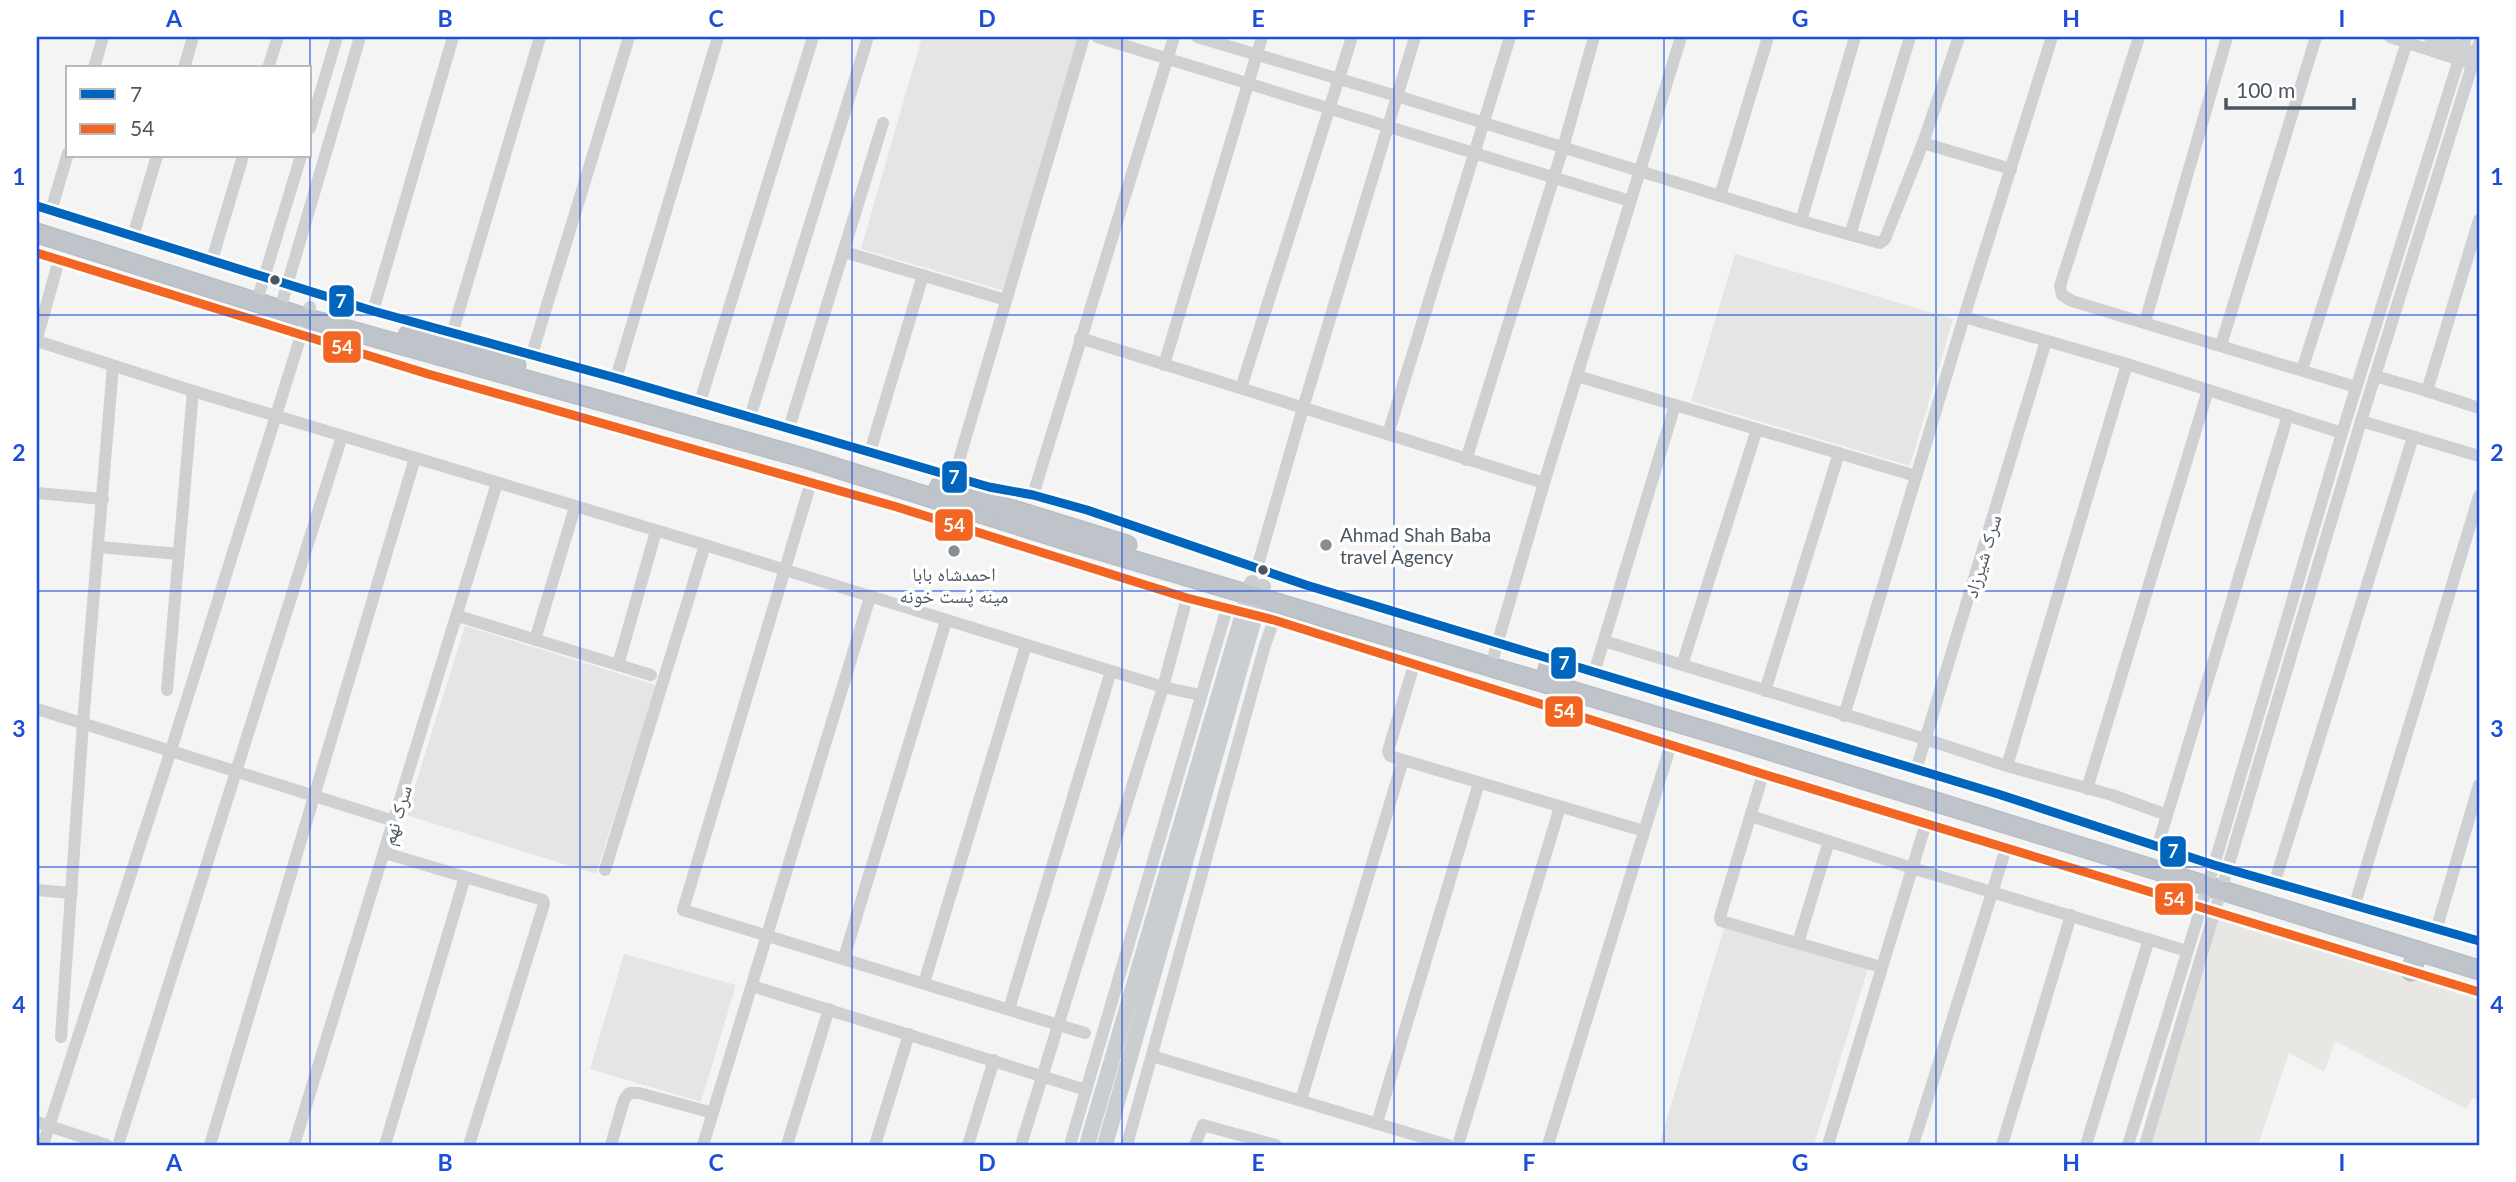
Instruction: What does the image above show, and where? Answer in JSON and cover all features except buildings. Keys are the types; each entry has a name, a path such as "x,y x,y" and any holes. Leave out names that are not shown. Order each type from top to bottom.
{"highway":[{"path":"44,216 286,292 306,320"},
{"path":"37,233 306,320 688,412 1256,586 1736,740 2218,877 2418,951 2479,970"},
{"path":"1256,586 1496,649 2479,957"},
{"path":"2411,971 2418,951"}],"main road":[{"path":"1105,1145 1256,586"},
{"path":"1087,1145 1250,614"}],"street":[{"path":"95,66 103,37"},
{"path":"185,66 193,37"},
{"path":"269,66 278,37"},
{"path":"312,121 337,37"},
{"path":"360,37 286,292 373,311 532,354 989,487 1033,495 1141,526 1256,586 1303,408 1415,37"},
{"path":"373,311 453,37"},
{"path":"452,334 540,37"},
{"path":"532,354 629,37"},
{"path":"616,377 718,37"},
{"path":"700,402 813,37"},
{"path":"750,417 868,37"},
{"path":"954,477 1084,37"},
{"path":"1097,37 1630,201"},
{"path":"1033,495 1174,37"},
{"path":"1197,37 1877,243 1883,241 1923,143 1959,37"},
{"path":"1164,365 1262,37"},
{"path":"1241,388 1352,37"},
{"path":"1388,434 1510,37"},
{"path":"1466,460 1563,148 1594,37"},
{"path":"1496,649 1681,37"},
{"path":"1720,197 1769,37"},
{"path":"1801,221 1855,37"},
{"path":"1850,235 1910,37"},
{"path":"1844,716 1964,317 2052,37"},
{"path":"2139,37 2060,286 2062,296 2356,387"},
{"path":"2145,322 2227,37"},
{"path":"2221,345 2316,37"},
{"path":"2390,37 2407,42 2462,48"},
{"path":"2128,1145 2200,907 2218,877 2477,56 2429,37"},
{"path":"2302,370 2407,42"},
{"path":"2145,1145 2214,911 2218,877 2342,433 2462,48"},
{"path":"789,428 883,123"},
{"path":"1923,143 2011,169"},
{"path":"44,216 66,158"},
{"path":"133,236 156,158"},
{"path":"212,260 242,158"},
{"path":"37,206 44,216 133,236 212,260 262,284 300,158"},
{"path":"2427,391 2479,220"},
{"path":"844,252 1006,300"},
{"path":"37,253 306,320 428,374 897,507 1187,598 1274,620 1763,774 2479,992"},
{"path":"59,260 37,339 193,391 705,545 1163,687 1199,695"},
{"path":"870,452 923,275"},
{"path":"1964,317 2127,364 2342,433"},
{"path":"59,1145 41,1141 50,1126 306,320"},
{"path":"1080,338 1544,483"},
{"name":"سرک شیرزاد","path":"1916,770 2046,341"},
{"path":"2007,766 2127,364"},
{"path":"61,1037 83,723 113,366"},
{"path":"1577,376 1916,476"},
{"path":"2375,376 2479,408"},
{"path":"2087,789 2208,390"},
{"path":"167,690 193,391"},
{"path":"1594,673 1675,405"},
{"path":"2158,845 2288,415"},
{"path":"2361,421 2479,456"},
{"path":"1682,665 1757,429"},
{"path":"118,1145 342,436"},
{"path":"2276,881 2413,437"},
{"path":"2337,451 2351,456"},
{"path":"1765,691 1839,453"},
{"path":"211,1145 415,458"},
{"path":"811,482 683,908 1084,1033"},
{"name":"سرک نهم","path":"294,1145 497,484"},
{"path":"37,493 103,499"},
{"path":"2355,904 2479,496"},
{"path":"535,640 575,507"},
{"path":"618,665 656,531"},
{"path":"605,870 705,545"},
{"path":"99,547 179,554"},
{"path":"703,1145 870,597"},
{"path":"1021,1145 1163,687 1187,598"},
{"path":"1070,1145 1199,695 1227,608"},
{"path":"458,616 651,675"},
{"path":"1127,1145 1274,620"},
{"path":"844,958 946,621"},
{"path":"1604,641 1844,716 1925,738 2007,766 2112,795 2167,815"},
{"path":"924,983 1027,645"},
{"path":"1414,664 1388,751 1390,757 1644,831"},
{"path":"1549,666 1594,673 2158,845 2218,877 2276,881 2479,941"},
{"path":"1009,1009 1111,671"},
{"path":"37,709 394,821"},
{"path":"1548,1145 1671,744"},
{"path":"1301,1100 1403,760"},
{"path":"1763,774 1721,921 1881,967"},
{"path":"1377,1123 1479,783"},
{"path":"2437,927 2479,785"},
{"path":"1458,1145 1560,807"},
{"path":"1751,816 2187,951"},
{"path":"1828,1145 1926,823"},
{"path":"1798,943 1829,841"},
{"path":"1913,1145 2006,848"},
{"path":"385,853 540,898 544,904 469,1145"},
{"path":"385,1145 465,877"},
{"path":"37,890 72,893"},
{"path":"2002,1145 2071,915"},
{"path":"2086,1145 2148,939"},
{"path":"752,986 1086,1090"},
{"path":"787,1145 828,1009"},
{"path":"875,1145 909,1034"},
{"path":"1152,1056 1448,1145"},
{"path":"968,1145 993,1060"},
{"path":"611,1145 624,1100 629,1093 639,1093 713,1113"},
{"path":"37,1122 107,1145"},
{"path":"1195,1145 1203,1125 1276,1145"}],"shaded area":[{"path":"922,37 1078,38 1005,291 861,249"},
{"path":"1735,254 1953,319 1910,466 1691,401"},
{"path":"465,626 656,685 596,874 406,815"},
{"path":"2214,911 2479,992 2479,1101 2473,1098 2466,1109 2335,1041 2324,1072 2289,1053 2258,1145 2145,1145"},
{"path":"1724,928 1868,968 1814,1145 1659,1145"},
{"path":"624,954 736,985 701,1102 590,1069"}],"transit line":[{"name":"7","path":"37,206 373,311 616,378 989,487 1033,495 1087,510 1306,585 1998,794 2214,865 2479,941"},
{"name":"54","path":"37,253 428,374 897,507 1187,598 1274,620 1763,774 2479,992"}],"place":[{"name":"Ahmad Shah Baba travel Agency","path":"1326,545"},
{"name":"احمدشاه بابا مینه پُست خونه","path":"954,551"}]}
